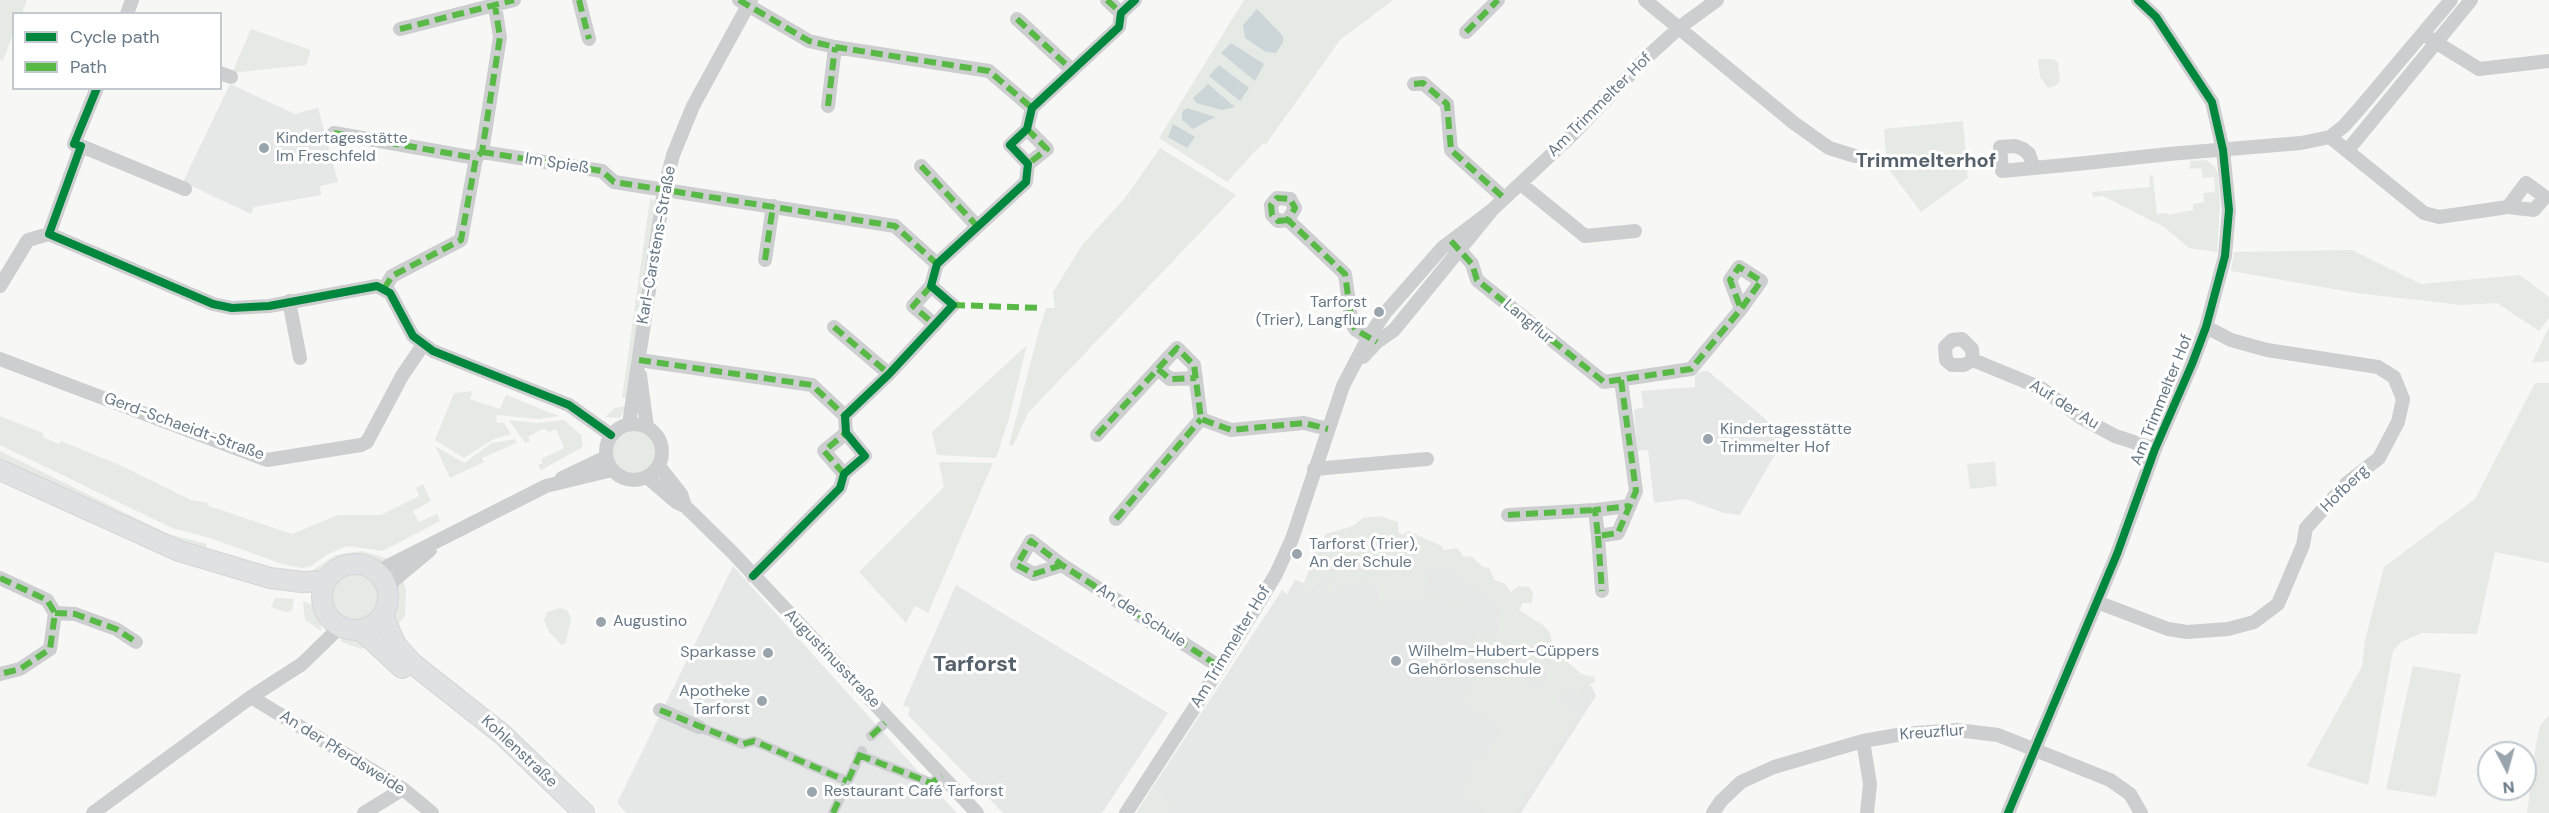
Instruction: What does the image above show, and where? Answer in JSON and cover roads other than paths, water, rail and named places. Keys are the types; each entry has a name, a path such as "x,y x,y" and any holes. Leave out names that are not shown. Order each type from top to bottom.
{"main road":[{"path":"0,470 179,551 216,572 251,584 309,597 322,605"},
{"path":"179,551 270,578 302,582 326,581"},
{"path":"350,564 360,564 376,572 387,589 388,603 383,616 373,625 361,630 340,627 329,618 322,605 321,597 326,581 332,573 350,564"},
{"name":"Kohlenstraße","path":"383,616 389,633 402,653 451,696 503,735 584,813"},
{"name":"Kohlenstraße","path":"361,630 417,679 451,696"}],"street":[{"path":"400,29 514,0"},
{"path":"579,0 589,39"},
{"path":"1107,0 1120,13"},
{"path":"1029,164 1010,145 1027,129 1032,108 1119,27 1120,13 1135,0"},
{"path":"1466,32 1498,0"},
{"path":"1645,0 1794,123 1829,148 1855,156"},
{"name":"Am Trimmelter Hof","path":"1126,813 1220,667 1276,574 1292,539 1343,386 1372,340 1385,313 1680,27 1717,0"},
{"name":"Am Trimmelter Hof","path":"2008,813 2126,531 2155,448 2206,327 2225,256 2229,210 2223,150 2212,102 2156,17 2138,0"},
{"path":"2034,168 2301,142 2330,137 2344,126 2451,0"},
{"path":"2347,151 2471,0"},
{"path":"746,2 809,41 989,71 1032,108"},
{"name":"Karl-Carstens-Straße","path":"629,424 664,190 673,155 689,115 746,2"},
{"path":"384,289 392,276 461,240 500,37 495,3"},
{"path":"1017,19 1072,69"},
{"path":"2422,34 2479,69 2549,61"},
{"path":"828,106 835,47"},
{"path":"1414,84 1423,83 1447,104 1451,150 1504,198"},
{"path":"96,90 74,144 185,189"},
{"path":"935,325 913,306 931,286 937,264 1026,182 1029,164 1047,149 1027,129"},
{"name":"Im Spieß","path":"334,133 602,171 614,182 895,226 937,264"},
{"path":"2330,137 2424,213 2439,217 2508,207"},
{"path":"49,234 81,146"},
{"path":"921,166 977,226"},
{"path":"1521,183 1585,236 1635,231"},
{"path":"765,260 773,206"},
{"path":"1288,220 1345,274 1352,324 1372,340"},
{"path":"0,286 28,240 49,234 213,304 249,309 368,286 384,289 396,300 413,336 423,345 569,405 611,435"},
{"name":"Langflur","path":"1456,245 1472,264 1477,280 1604,382 1691,369 1741,309"},
{"path":"845,416 889,374 953,305 931,286"},
{"path":"289,302 300,358"},
{"path":"834,327 889,374"},
{"name":"Hofberg","path":"2097,602 2168,629 2187,632 2228,629 2254,622 2278,604 2303,545 2306,528 2347,483 2379,458 2398,422 2403,399 2394,378 2378,367 2266,350 2231,340 2206,327"},
{"name":"Gerd-Schaeidt-Straße","path":"0,360 267,460 361,446 368,442 402,376 423,345"},
{"path":"1097,435 1177,348 1194,365 1201,419 1116,519"},
{"name":"Auf der Au","path":"1973,360 2041,388 2080,417 2115,436 2155,448"},
{"path":"639,362 812,385 845,416 846,433 865,456 844,474 840,488 753,576"},
{"name":"Karl-Carstens-Straße","path":"639,362 647,427 658,437 661,447 659,466"},
{"path":"1158,369 1170,379 1196,378"},
{"path":"1598,536 1618,533 1636,492 1621,380"},
{"path":"1201,419 1231,430 1304,423 1328,429"},
{"path":"647,427 629,424 611,435 607,442 606,457 612,471 622,478 635,481 647,477 659,466"},
{"path":"844,474 824,451 846,433"},
{"path":"376,572 606,457"},
{"path":"1314,469 1427,459"},
{"name":"Augustinusstraße","path":"659,466 681,494 685,506"},
{"path":"556,482 612,471"},
{"name":"Augustinusstraße","path":"647,477 676,502 685,506 977,813"},
{"path":"1508,515 1629,506"},
{"path":"1595,510 1602,591"},
{"path":"387,589 394,580 436,544"},
{"name":"An der Schule","path":"1062,565 1220,667"},
{"path":"0,578 47,600 55,613 50,648 20,669 0,674"},
{"path":"55,613 75,614 116,629 136,642"},
{"path":"93,813 251,697 302,664 340,627"},
{"name":"An der Pferdsweide","path":"251,697 403,789 432,813"},
{"path":"660,710 743,744 754,741 847,781"},
{"path":"871,736 885,723"},
{"name":"Kreuzflur","path":"1713,813 1731,791 1756,774 1813,754 1863,741 1903,734 1957,730 1998,735 2124,788 2136,802 2141,813"},
{"path":"1863,741 1870,784 1868,813"},
{"path":"833,813 861,753 931,783 942,776"},
{"path":"364,813 403,789"}],"place":[{"name":"Kindertagesstätte Im Freschfeld","path":"264,148"},
{"name":"Tarforst (Trier), Langflur","path":"1379,312"},
{"name":"Kindertagesstätte Trimmelter Hof","path":"1708,439"},
{"name":"Tarforst (Trier), An der Schule","path":"1297,554"},
{"name":"Augustino","path":"601,622"},
{"name":"Sparkasse","path":"768,653"},
{"name":"Wilhelm-Hubert-Cüppers Gehörlosenschule","path":"1396,661"},
{"name":"Apotheke Tarforst","path":"762,701"},
{"name":"Restaurant Café Tarforst","path":"812,792"}],"district":[{"name":"Trimmelterhof","path":"1926,162"},
{"name":"Tarforst","path":"975,665"}]}
